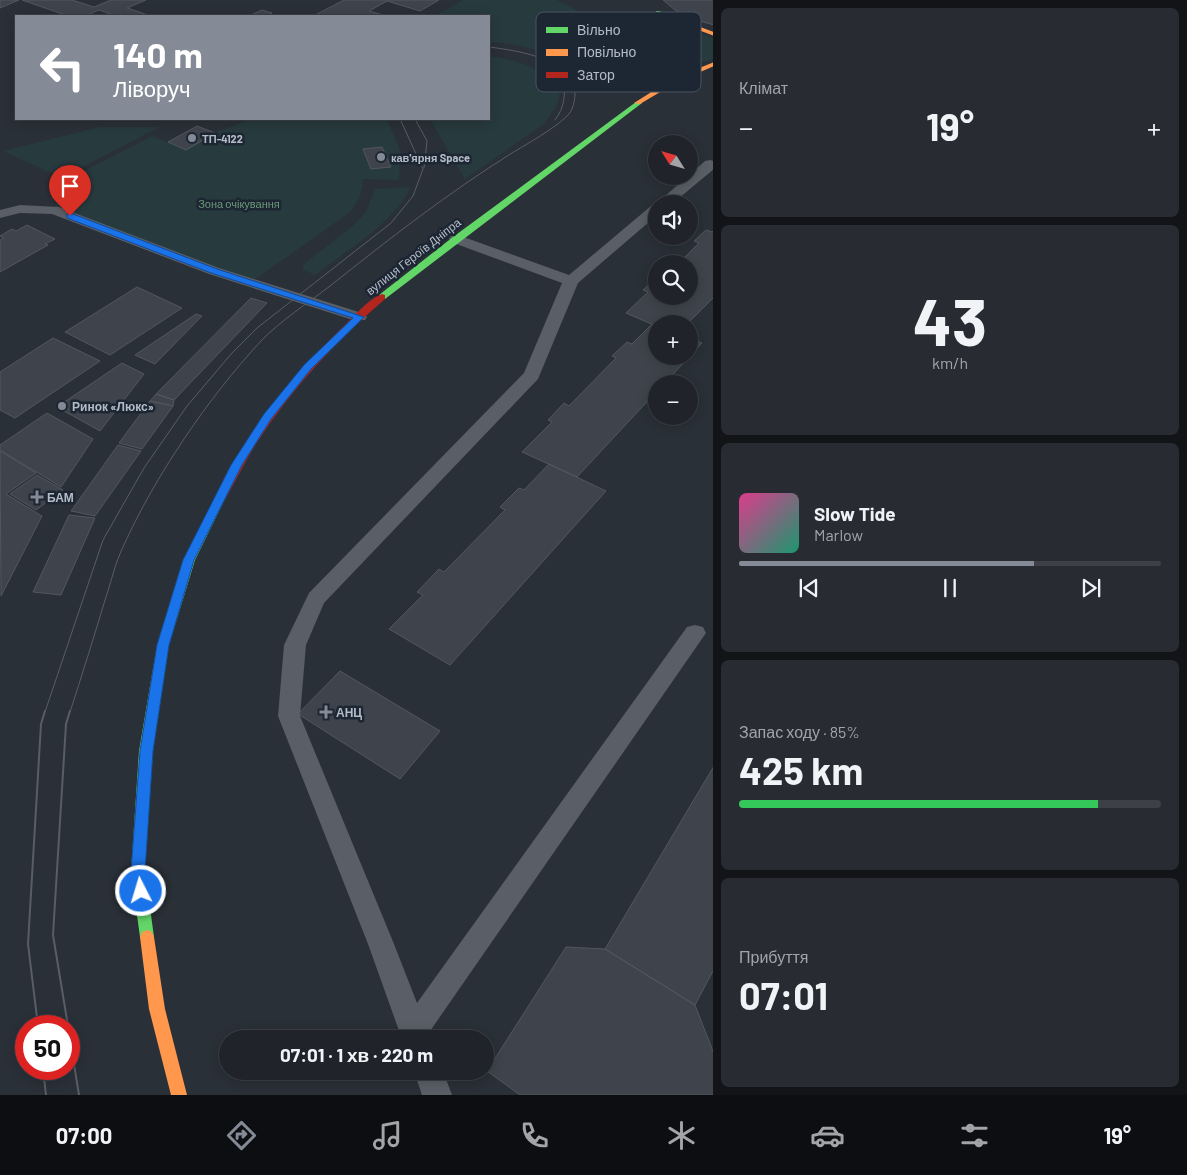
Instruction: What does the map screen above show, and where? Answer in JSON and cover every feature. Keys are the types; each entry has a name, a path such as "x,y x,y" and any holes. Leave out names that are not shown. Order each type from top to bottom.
{"main road":[{"path":"646,4 658,12"},
{"path":"701,29 713,34"},
{"name":"вулиця Героїв Дніпра","path":"701,68 713,64"},
{"name":"вулиця Героїв Дніпра","path":"179,1095 157,1009 138,871 146,751 163,645 189,560 237,465 267,416 308,367 359,317 456,238 653,92"}],"lane":[{"path":"674,195 710,164 713,165"},
{"path":"0,214 20,209 38,208 54,210 214,271 359,317"},
{"path":"413,1030 289,716 295,645 316,599 532,376 571,281 648,216"},
{"path":"456,238 571,281"},
{"path":"419,1030 695,634"},
{"path":"431,1080 436,1095"}],"green space":[{"path":"463,0 557,0 575,9 576,12 536,12 536,51 490,42 490,15 437,15"},
{"path":"701,34 713,38 713,59 701,63"},
{"path":"490,56 529,66 536,70 536,92 560,92 557,105 544,124 465,179 431,120 490,120"},
{"name":"Зона очікування","path":"248,120 387,120 400,151 399,180 363,179 359,198 349,213 251,282 54,210 61,183 152,136 186,150 215,133"},
{"path":"100,127 159,127 62,178 3,151"},
{"path":"411,187 393,213 355,246 315,275 303,269 303,265 355,224 366,212 375,189"}],"building":[{"path":"0,0 19,0 0,8"},
{"path":"22,0 72,0 94,7 111,0 146,0 127,8 148,15 113,15 99,10 87,15 65,15"},
{"path":"344,0 439,0 420,11 387,1 369,11 383,15 317,14"},
{"path":"663,0 713,0 713,25 701,21 701,12 679,12"},
{"path":"262,10 272,13 267,15 253,14"},
{"name":"ТП-4122","path":"197,126 215,133 186,150 168,142"},
{"path":"382,147 391,167 371,169 363,149"},
{"path":"27,225 55,239 45,244 48,245 0,272 0,240 4,238 0,236 12,229 16,231"},
{"path":"706,230 713,231 713,298 696,315 648,315 648,323 626,313 648,292 648,305 698,305 698,255 687,255 699,243 698,237"},
{"path":"648,285 648,292 643,290"},
{"path":"137,287 182,308 110,355 65,332"},
{"path":"251,298 267,303 174,400 156,394"},
{"path":"196,314 202,316 155,364 135,355"},
{"path":"648,328 648,365 682,365 672,375 648,375 648,401 577,477 522,452 552,422 548,420 564,403 569,406 616,358 612,356 627,342 632,344"},
{"path":"53,338 100,361 15,418 0,410 0,372"},
{"path":"122,363 144,374 100,431 57,407"},
{"path":"156,394 174,400 173,406 150,401"},
{"path":"150,401 173,406 142,449 119,443"},
{"path":"47,413 93,439 61,487 0,450 0,445"},
{"path":"118,445 141,451 95,516 71,511"},
{"path":"0,451 36,473 6,494 42,516 1,596"},
{"path":"549,464 606,491 450,665 389,629 423,595 417,592 439,569 444,572 505,510 500,507 519,488 524,490"},
{"path":"37,475 63,490 36,510 10,494"},
{"path":"69,515 95,518 61,595 33,592"},
{"path":"340,671 440,731 400,779 298,714"},
{"path":"713,768 713,971 695,1005 605,949"},
{"path":"566,947 605,949 695,1005 713,1051 713,1095 520,1095 494,1076 494,1060"}],"tram line":[{"path":"490,47 536,57"},
{"path":"555,120 563,106 564,92"},
{"path":"70,712 118,560 136,520 184,439 241,363 261,341 294,312 442,200 488,168 554,127 572,109 575,92"},
{"path":"45,712 103,540 144,468 187,406 232,353 257,328 391,223 413,196 423,169 400,120"},
{"path":"416,120 427,141 424,168"},
{"path":"37,1015 28,944 41,724 45,711"},
{"path":"66,1015 53,935 66,724 70,711"},
{"path":"44,1080 46,1095"},
{"path":"77,1080 79,1095"}],"traffic: fast":[{"path":"382,297 456,239 638,103"},
{"path":"147,937 138,871 146,751 163,645 189,560 222,495"}],"traffic: slow":[{"path":"701,29 713,34"},
{"path":"701,69 713,64"},
{"path":"638,103 654,92"},
{"path":"147,937 157,1009 179,1095"}],"traffic: jam":[{"path":"222,495 254,439 292,387 334,340 382,297"}],"place":[{"name":"ТП-4122","path":"192,138"},
{"name":"кав'ярня Space","path":"381,157"},
{"name":"Ринок «Люкс»","path":"62,406"},
{"name":"БАМ","path":"37,497"},
{"name":"АНЦ","path":"326,712"}],"route":[{"path":"70,216 214,271 359,317 308,367 267,416 237,465 189,560 163,645 146,751 138,871 141,891"}]}
